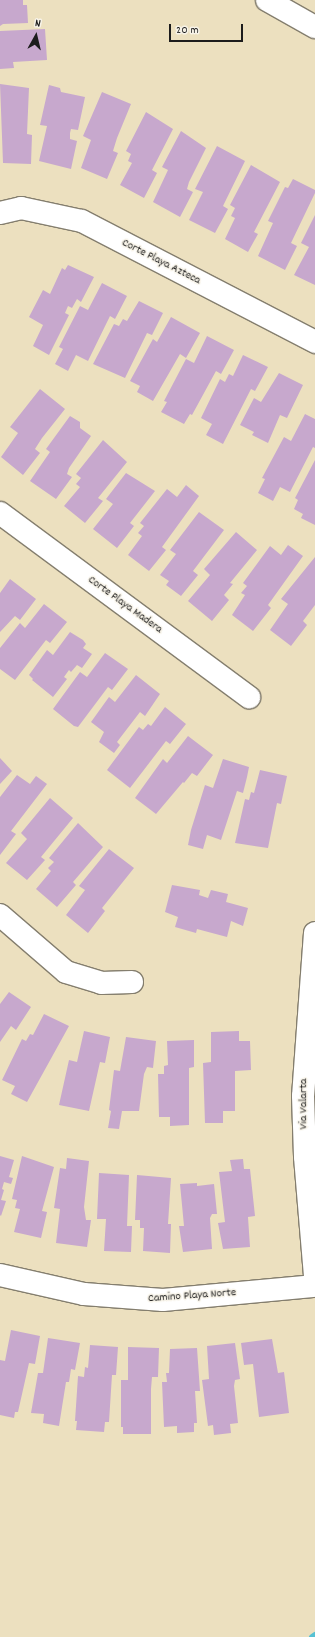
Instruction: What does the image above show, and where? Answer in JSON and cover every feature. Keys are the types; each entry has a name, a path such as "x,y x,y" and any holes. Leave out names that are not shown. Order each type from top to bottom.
{"street":[{"path":"268,0 315,27"},
{"name":"Corte Playa Azteca","path":"0,213 22,208 82,221 315,342"},
{"name":"Corte Playa Madera","path":"0,513 249,696"},
{"path":"0,915 66,972 101,983 132,982"},
{"name":"Via Valarta","path":"315,932 304,1157 315,1275"},
{"name":"Camino Playa Norte","path":"0,1275 84,1294 163,1300 315,1286"}],"building":[{"path":"0,0 23,0 23,5 27,5 28,23 3,24 0,26"},
{"path":"45,29 47,60 13,62 14,68 0,69 0,31"},
{"path":"0,84 29,88 27,134 32,135 31,164 3,163"},
{"path":"49,85 60,88 61,92 85,97 78,130 71,129 70,133 70,139 77,141 71,169 39,161 47,126 40,125"},
{"path":"102,92 131,104 117,138 113,151 118,153 107,179 81,168 91,140 83,136"},
{"path":"146,112 173,129 152,170 157,173 144,198 120,185 132,163 128,161 131,154 126,151"},
{"path":"181,131 206,148 189,182 187,189 193,192 180,217 153,202 168,170 162,167"},
{"path":"217,146 245,161 223,206 228,209 215,233 189,220 203,192 195,189"},
{"path":"251,165 280,182 254,232 258,234 248,252 225,239 235,218 231,216 235,208 230,205"},
{"path":"293,179 315,190 315,193 291,243 297,246 285,270 258,256 273,223 268,221 285,187 288,188"},
{"path":"315,215 315,285 294,275 309,247 301,243"},
{"path":"68,265 94,277 81,302 77,299 72,308 68,306 65,313 69,315 49,355 33,346 43,325 29,317 43,290 50,294 62,268 65,270"},
{"path":"102,283 127,296 115,319 110,316 88,361 76,355 68,371 55,364 63,349 59,347 80,306 88,310"},
{"path":"139,301 163,313 152,335 147,333 125,378 93,364 114,324 119,326 123,319 127,321"},
{"path":"171,317 200,333 186,358 180,354 153,401 137,392 140,386 130,381 153,339 157,342"},
{"path":"207,336 234,350 221,374 216,371 192,415 190,414 184,424 161,412 167,402 164,401 186,359 194,363"},
{"path":"243,355 268,367 255,391 251,389 223,444 206,435 212,424 201,418 220,379 225,382 229,374 233,376"},
{"path":"279,373 303,385 287,418 280,415 268,443 252,435 254,432 240,425 254,398 261,402"},
{"path":"40,389 65,409 35,449 40,453 23,475 1,457 18,433 10,427"},
{"path":"305,414 315,419 315,448 313,447 290,492 280,487 273,501 258,493 265,479 262,478 284,437 291,441"},
{"path":"70,416 80,422 80,428 91,436 69,468 67,474 72,477 56,499 30,481 50,452 46,449"},
{"path":"103,440 127,462 98,498 103,501 85,523 64,506 80,487 76,484 81,478 76,474"},
{"path":"315,460 315,525 301,518 303,514 294,509 298,500 295,498"},
{"path":"126,473 155,491 130,523 134,526 117,548 93,529 113,504 106,499"},
{"path":"186,485 199,496 162,547 166,550 149,571 128,555 142,536 138,533 144,526 140,523 167,489 177,497"},
{"path":"199,512 224,530 193,571 198,575 181,596 166,585 169,581 160,575 176,554 170,550"},
{"path":"236,532 257,550 230,583 233,584 224,595 229,600 212,621 188,601 210,575 204,569"},
{"path":"288,545 303,556 268,605 271,608 253,631 232,615 245,595 241,593 247,586 243,583 270,546 281,555"},
{"path":"315,557 315,605 303,621 307,625 291,646 270,630 288,604 281,599"},
{"path":"10,579 36,599 20,620 15,616 0,632 0,593"},
{"path":"44,604 67,622 50,643 46,640 15,680 0,669 0,648 20,623 25,628"},
{"path":"70,632 83,640 86,644 83,648 92,654 82,668 77,665 71,672 69,670 64,677 67,679 53,697 32,680 33,679 29,675 47,650 53,655"},
{"path":"105,653 128,669 112,690 108,687 78,727 74,726 53,709 80,672 87,677"},
{"path":"136,675 160,694 145,716 140,712 117,742 120,745 114,753 99,742 104,732 91,722 109,697 115,702"},
{"path":"165,707 186,724 170,744 166,741 130,788 107,770 139,727 143,730 148,724 151,726"},
{"path":"188,736 213,755 197,776 192,773 156,814 135,798 163,759 167,763"},
{"path":"0,758 12,771 0,784"},
{"path":"223,759 249,767 243,793 237,791 221,840 207,835 203,849 188,845 191,830 205,785 213,788"},
{"path":"260,770 287,776 281,804 277,803 268,848 235,843 245,799 249,800 251,792 254,793"},
{"path":"17,775 30,784 36,776 47,784 11,831 16,834 0,855 0,797"},
{"path":"50,798 73,818 41,857 45,860 27,880 6,863 27,839 21,833"},
{"path":"78,823 103,847 73,882 76,885 57,907 36,889 51,871 48,868 54,862 49,858"},
{"path":"109,849 134,868 102,908 105,911 88,933 66,915 85,890 79,886"},
{"path":"172,885 200,890 199,895 208,898 211,890 228,894 226,902 248,908 243,926 231,921 227,937 197,929 196,933 175,927 178,917 165,912"},
{"path":"9,992 31,1007 16,1030 11,1026 0,1042 0,1004"},
{"path":"44,1014 69,1026 27,1102 11,1094 15,1086 2,1080 22,1039 26,1041 30,1034 33,1035"},
{"path":"84,1031 110,1037 105,1063 100,1062 89,1111 59,1105 69,1060 77,1062"},
{"path":"239,1031 239,1041 250,1041 251,1070 235,1071 235,1111 223,1111 223,1123 205,1123 203,1063 211,1062 211,1032"},
{"path":"126,1037 156,1041 153,1068 147,1067 144,1074 139,1111 122,1111 119,1129 108,1128 111,1111 109,1110 114,1070 120,1071"},
{"path":"194,1040 194,1067 189,1068 189,1125 170,1126 170,1117 159,1117 158,1074 164,1074 164,1066 168,1065 167,1041"},
{"path":"0,1156 14,1160 9,1177 13,1178 11,1184 4,1182 2,1189 4,1190 1,1200 6,1201 1,1216 0,1215"},
{"path":"22,1156 54,1167 42,1211 47,1212 41,1238 14,1232 20,1209 15,1208 17,1200 12,1199"},
{"path":"67,1158 89,1161 84,1207 86,1220 91,1220 87,1247 56,1243 60,1209 54,1208 60,1168 66,1169"},
{"path":"243,1159 244,1169 250,1169 255,1216 248,1217 250,1247 223,1249 218,1223 225,1222 219,1172 232,1171 230,1160"},
{"path":"99,1173 129,1175 127,1226 132,1226 131,1252 104,1251 106,1219 97,1219"},
{"path":"137,1175 171,1178 168,1224 171,1224 170,1253 143,1251 144,1228 140,1228 140,1220 135,1220"},
{"path":"197,1183 197,1186 214,1184 217,1214 212,1214 210,1218 212,1249 183,1252 179,1226 184,1226 180,1184"},
{"path":"11,1330 40,1336 35,1364 29,1363 18,1412 15,1412 14,1418 0,1415 0,1360 5,1361"},
{"path":"48,1338 80,1343 75,1370 71,1369 69,1382 66,1382 59,1426 43,1423 44,1414 31,1413 38,1373 43,1373"},
{"path":"272,1339 278,1373 284,1372 289,1413 259,1417 253,1364 244,1365 241,1343"},
{"path":"235,1343 240,1379 235,1380 234,1386 238,1423 230,1424 231,1433 214,1435 213,1425 208,1426 202,1380 209,1379 207,1346"},
{"path":"90,1345 118,1347 116,1375 112,1375 109,1422 105,1422 104,1432 76,1430 77,1421 75,1421 78,1376 84,1377 85,1367 88,1368"},
{"path":"128,1347 159,1348 158,1377 152,1377 151,1434 123,1434 123,1427 121,1427 121,1380 128,1380"},
{"path":"197,1348 200,1391 195,1391 197,1423 194,1423 194,1432 177,1433 177,1426 164,1427 162,1382 167,1382 166,1373 169,1373 170,1349"}]}
